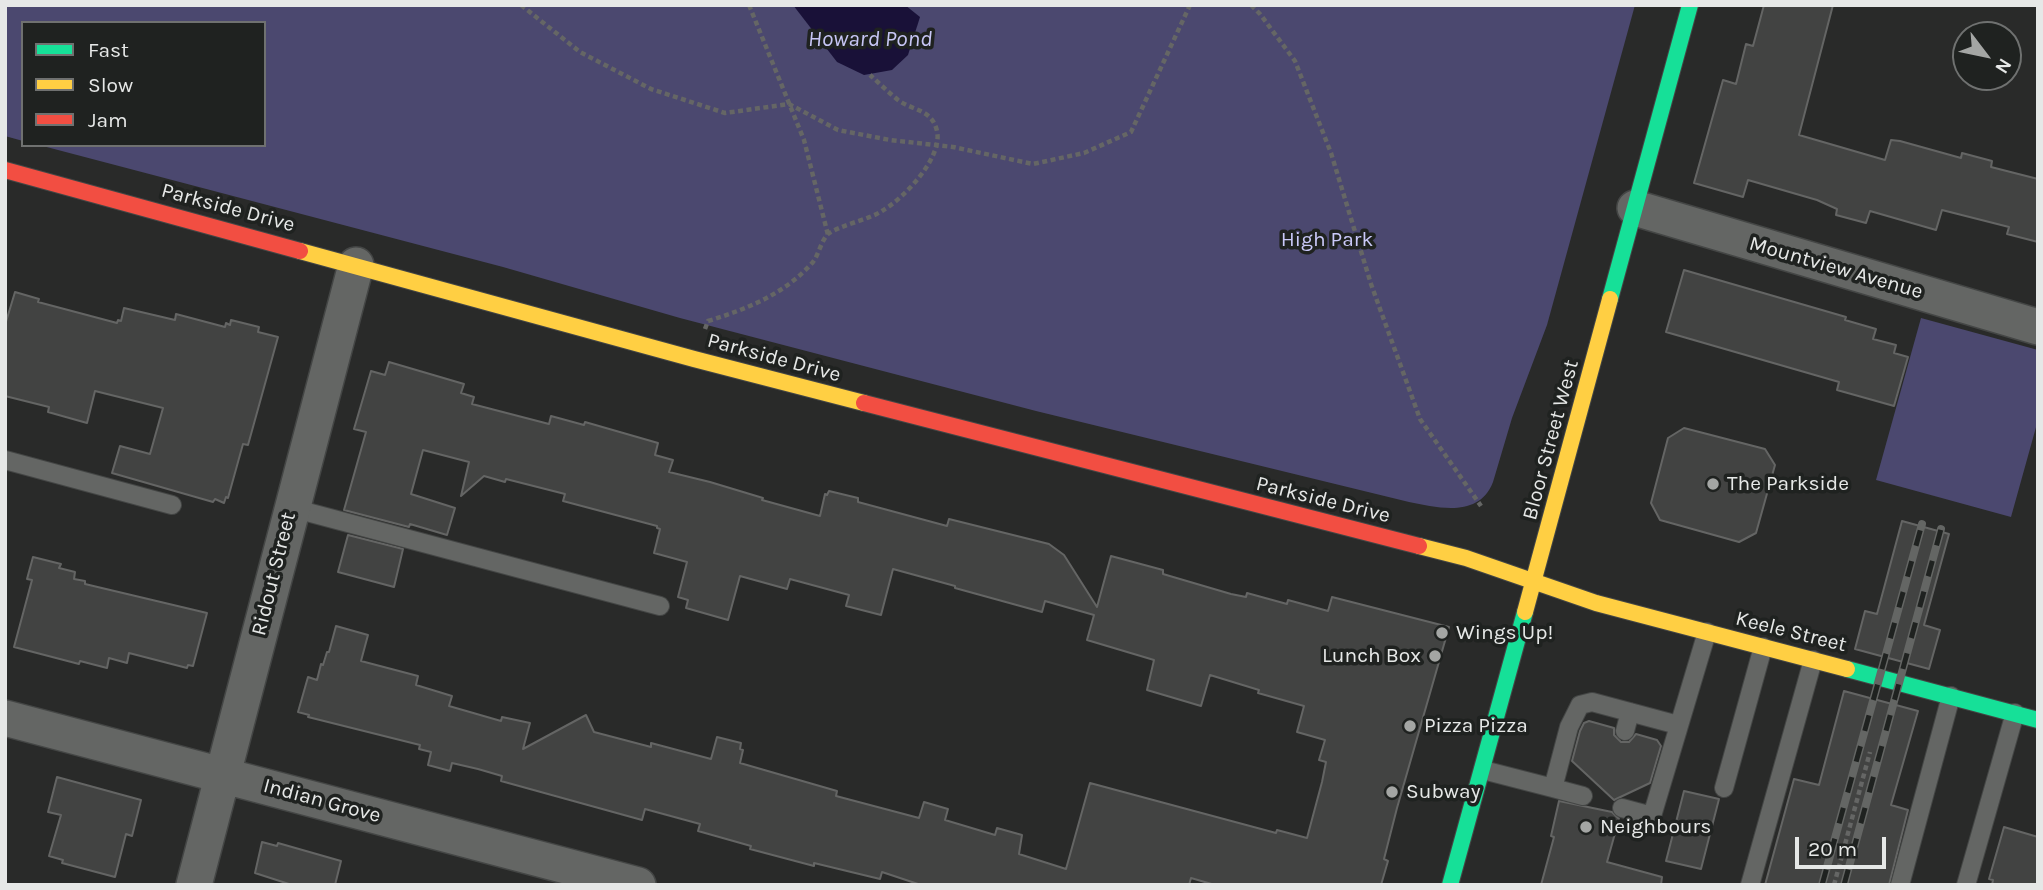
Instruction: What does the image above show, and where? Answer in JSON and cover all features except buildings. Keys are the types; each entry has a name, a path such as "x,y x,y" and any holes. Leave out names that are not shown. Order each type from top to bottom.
{"main road":[{"name":"Bloor Street West","path":"1450,885 1690,5"},
{"name":"Parkside Drive","path":"5,170 694,359 1466,558 1535,581"},
{"name":"Keele Street","path":"1535,581 1596,603 2038,720"}],"street":[{"name":"Mountview Avenue","path":"1635,208 2038,327"},
{"name":"Ridout Street","path":"194,885 356,265"},
{"name":"Indian Grove","path":"5,718 638,885"}],"lane":[{"path":"5,460 172,505"},
{"path":"292,508 660,606"},
{"path":"1622,808 1652,816 1707,632"},
{"path":"1724,788 1763,647"},
{"path":"1750,885 1813,660"},
{"path":"1900,885 1951,696"},
{"path":"1553,788 1569,727 1580,705 1592,702 1678,725"},
{"path":"1625,731 1630,712"},
{"path":"1966,885 2015,713"},
{"path":"1483,771 1583,796"}],"path":[{"path":"521,5 580,52 651,89 725,113 789,104 838,130 1033,164 1084,153 1131,132 1190,5"},
{"path":"749,5 804,140 828,234"},
{"path":"1251,5 1295,61 1331,153 1371,284 1420,419 1482,506"},
{"path":"694,359 708,321 747,309 785,288 814,261 828,234 882,211 927,168 938,133 932,119 924,111 901,102 870,75"},
{"path":"1834,885 1870,752"}],"green space":[{"name":"High Park","path":"5,5 1635,5 1547,325 1512,418 1493,482 1487,493 1478,501 1457,508 1409,502 1036,411 47,147 266,147 266,21 21,21 21,140 5,136"},
{"path":"1921,318 2038,350 2038,420 2011,517 1876,480"}],"water":[{"name":"Howard Pond","path":"793,5 905,5 920,17 908,55 892,70 864,75 837,62"}],"railway":[{"path":"1822,885 1922,524"},
{"path":"1844,885 1941,529"}],"traffic: fast":[{"path":"1610,299 1690,5"},
{"path":"1450,885 1525,612"},
{"path":"1847,669 2038,720"}],"traffic: slow":[{"path":"300,251 864,403"},
{"path":"1525,612 1610,299"},
{"path":"1419,546 1466,558 1596,603 1847,669"}],"traffic: jam":[{"path":"5,170 300,251"},
{"path":"864,403 1419,546"}],"place":[{"name":"The Parkside","path":"1713,484"},
{"name":"Wings Up!","path":"1442,633"},
{"name":"Lunch Box","path":"1435,656"},
{"name":"Pizza Pizza","path":"1410,726"},
{"name":"Subway","path":"1392,792"},
{"name":"Neighbours","path":"1586,827"}]}
